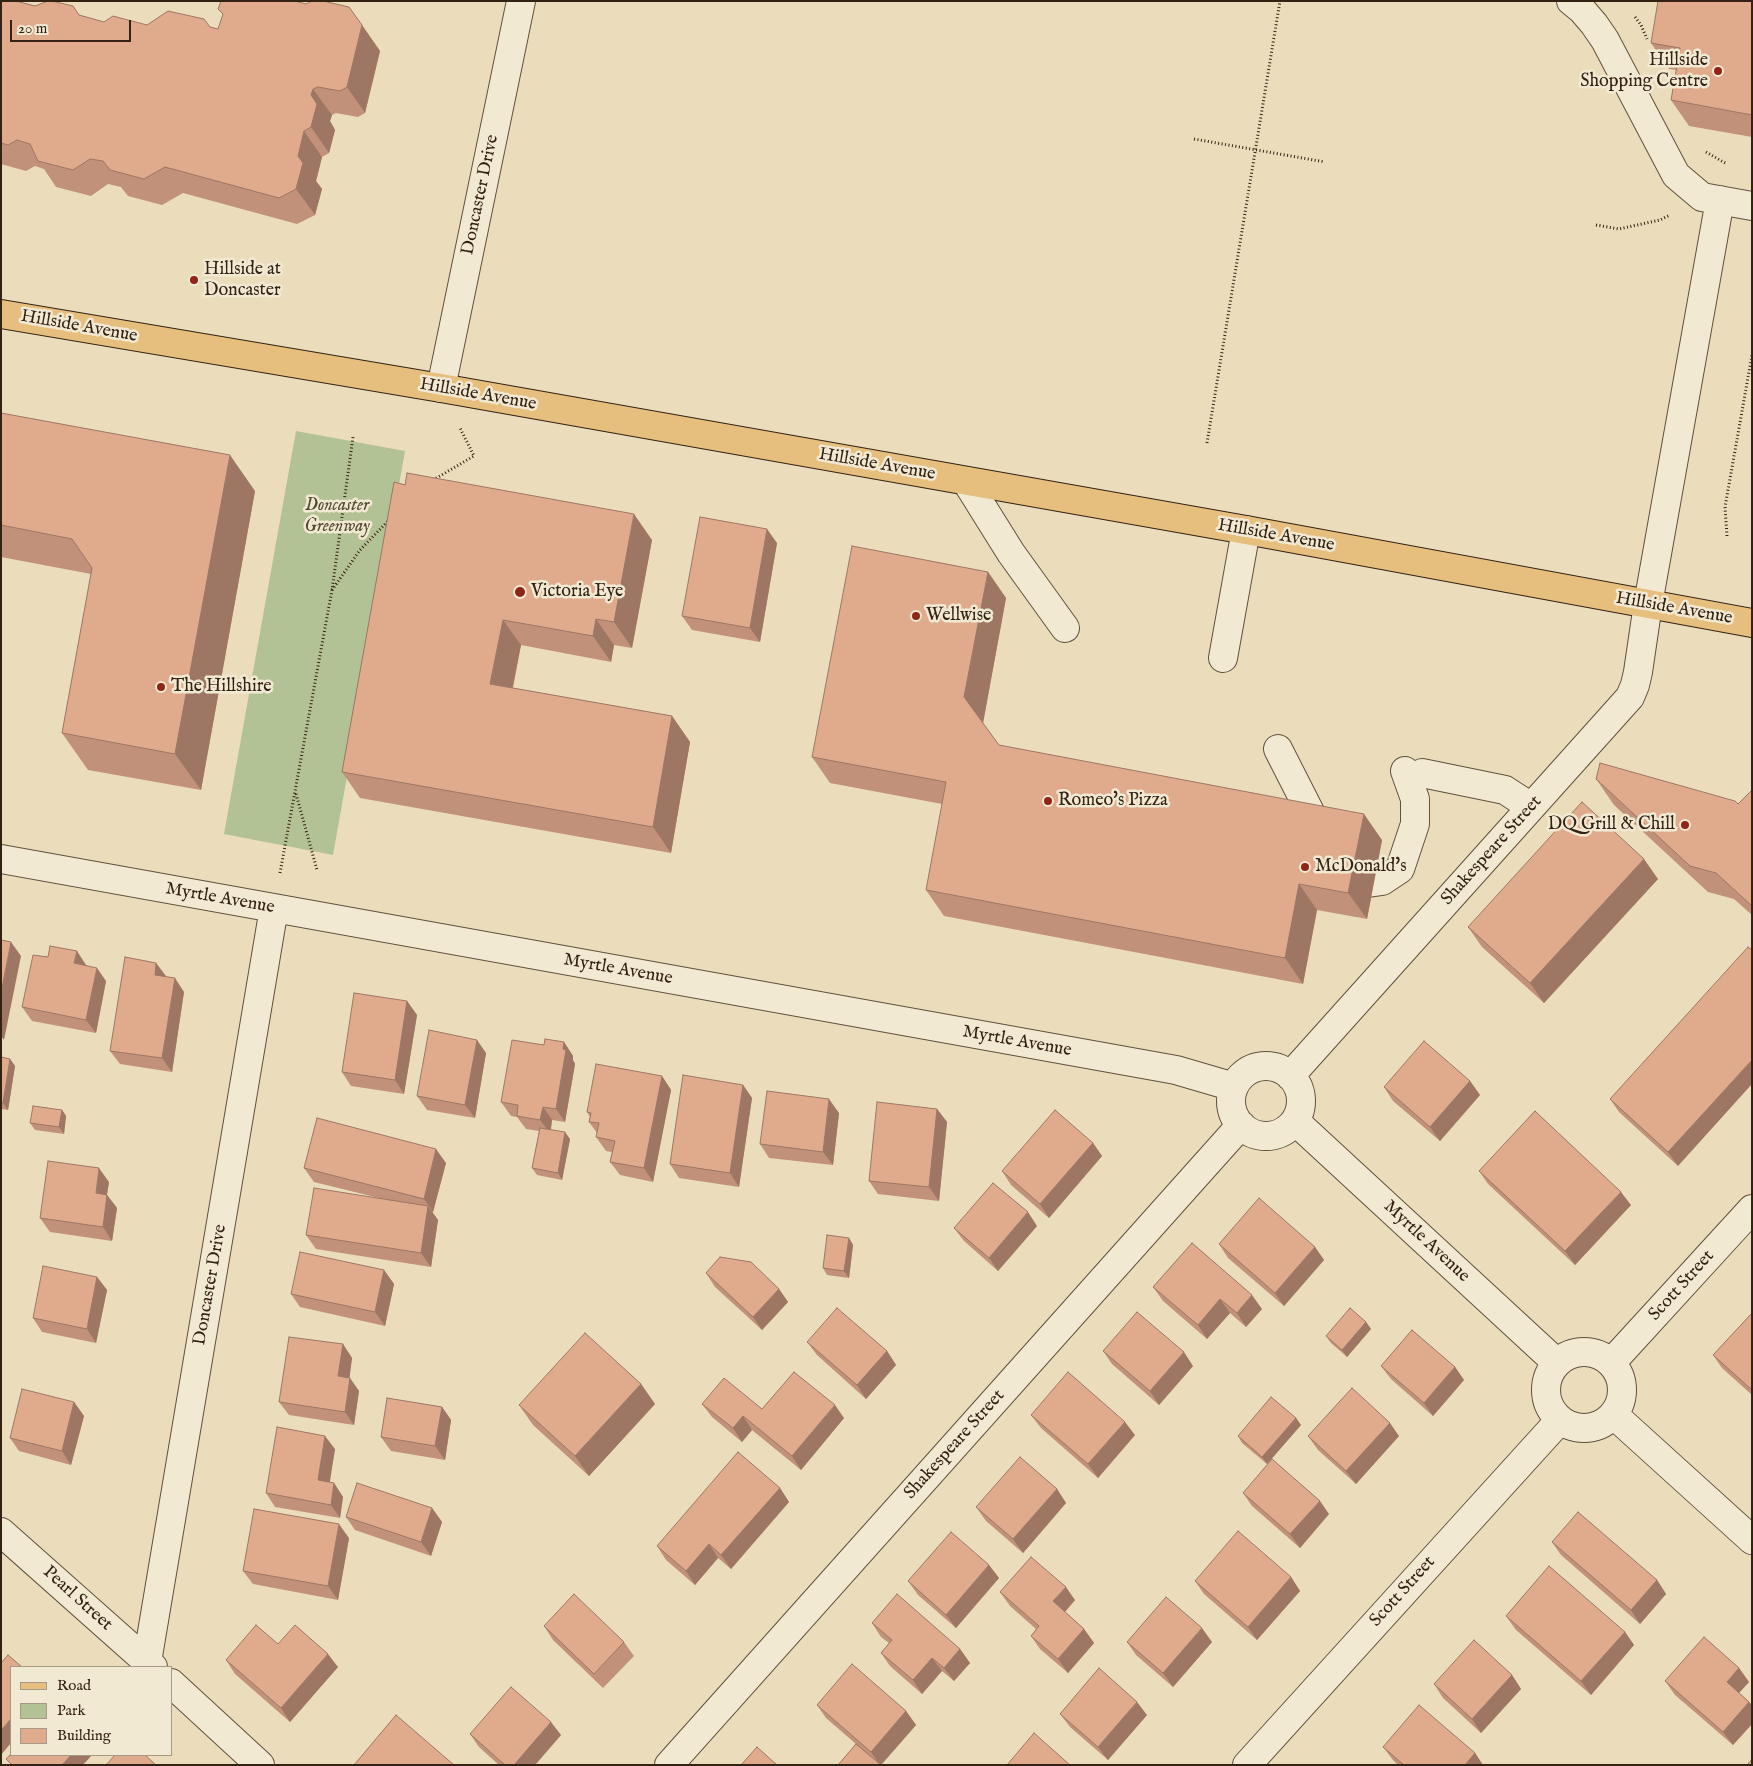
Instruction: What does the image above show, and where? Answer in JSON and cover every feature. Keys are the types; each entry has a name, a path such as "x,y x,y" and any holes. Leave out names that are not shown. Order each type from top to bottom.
{"main road":[{"name":"Hillside Avenue","path":"1,314 441,388 1246,530 1752,623"}],"street":[{"name":"Doncaster Drive","path":"441,388 521,1"},
{"path":"1571,1 1582,10 1605,40 1676,175 1702,197 1752,206"},
{"name":"Shakespeare Street","path":"1290,1076 1630,696 1635,685 1720,200"},
{"path":"966,481 1011,554 1065,628"},
{"path":"1223,658 1246,530"},
{"path":"1278,749 1316,828 1336,863 1347,877 1361,884 1382,881 1400,869 1415,824 1414,772 1505,790 1531,807"},
{"name":"Myrtle Avenue","path":"1,859 1176,1070 1234,1087"},
{"name":"Doncaster Drive","path":"150,1664 274,908"},
{"path":"1270,1067 1281,1070 1290,1076 1298,1086 1301,1098 1300,1110 1295,1121 1286,1130 1274,1136 1261,1136 1249,1132 1241,1125 1233,1112 1231,1099 1234,1087 1240,1078 1258,1068 1270,1067"},
{"name":"Myrtle Avenue","path":"1295,1121 1557,1363"},
{"name":"Shakespeare Street","path":"669,1765 1241,1125"},
{"name":"Scott Street","path":"1611,1363 1752,1209"},
{"path":"1584,1351 1599,1354 1611,1363 1620,1375 1623,1388 1621,1402 1614,1415 1603,1424 1588,1428 1573,1427 1560,1420 1550,1408 1545,1392 1548,1376 1557,1363 1569,1354 1584,1351"},
{"path":"1614,1415 1752,1540"},
{"name":"Scott Street","path":"1247,1765 1560,1420"},
{"name":"Pearl Street","path":"1,1532 150,1664"},
{"path":"172,1685 260,1765"}],"path":[{"path":"1207,444 1280,1"},
{"path":"1194,139 1325,162"},
{"path":"1596,225 1620,230 1660,220"},
{"path":"1727,536 1725,507 1752,355"},
{"path":"282,865 332,590 353,438"},
{"path":"431,482 474,456"},
{"path":"332,590 360,550 394,516"},
{"path":"295,792 317,870"}],"green space":[{"name":"Doncaster Greenway","path":"296,431 405,451 333,855 224,834"}],"building":[{"path":"1,1 16,1 35,6 52,1 73,6 79,15 104,22 113,16 147,25 168,11 204,19 210,27 218,29 223,14 218,9 221,1 295,1 306,4 312,1 323,1 349,7 362,25 347,87 340,91 318,87 313,89 311,95 317,104 311,127 304,131 298,156 303,163 296,189 279,198 165,167 144,179 110,170 103,161 90,159 73,170 38,161 30,144 17,140 8,145 1,143"},
{"name":"Hillside Shopping Centre","path":"1658,1 1752,1 1752,115 1671,100 1680,48 1651,43"},
{"name":"The Hillshire","path":"1,413 230,455 175,754 62,733 92,568 72,539 1,525"},
{"path":"407,473 634,514 614,622 596,619 593,636 503,620 490,684 672,716 653,827 342,772 394,482 405,485"},
{"path":"700,517 767,529 750,628 682,616"},
{"path":"852,546 988,572 964,697 999,745 1364,814 1348,893 1299,884 1285,958 926,890 946,782 812,757"},
{"path":"1600,763 1735,801 1738,804 1752,790 1752,906 1716,873 1690,866 1596,779"},
{"path":"1582,802 1644,859 1530,983 1468,927"},
{"path":"1,940 11,942 1,993"},
{"path":"50,946 77,951 74,963 97,968 86,1020 22,1007 33,955 48,957"},
{"path":"1748,947 1752,950 1752,1060 1668,1152 1610,1099"},
{"path":"125,957 156,963 155,975 175,978 162,1058 110,1051"},
{"path":"354,993 407,1001 395,1080 342,1072"},
{"path":"429,1030 477,1040 465,1105 417,1096"},
{"path":"545,1039 564,1042 563,1049 566,1050 556,1109 543,1107 540,1120 517,1116 518,1105 501,1102 512,1040 544,1045"},
{"path":"1424,1041 1470,1081 1430,1127 1384,1087"},
{"path":"1,1057 10,1059 3,1103 1,1103"},
{"path":"596,1064 662,1076 644,1168 610,1162 615,1141 596,1137 599,1123 589,1122 591,1113 587,1112"},
{"path":"683,1075 743,1085 730,1173 670,1164"},
{"path":"767,1091 829,1099 823,1152 760,1144"},
{"path":"877,1102 937,1109 929,1187 869,1181"},
{"path":"33,1106 62,1110 59,1127 30,1123"},
{"path":"1055,1110 1093,1143 1040,1204 1002,1171"},
{"path":"1535,1111 1621,1192 1565,1251 1479,1171"},
{"path":"317,1118 436,1149 424,1199 304,1168"},
{"path":"540,1128 565,1132 558,1173 532,1168"},
{"path":"48,1161 99,1168 96,1193 107,1195 103,1227 40,1218"},
{"path":"993,1183 1028,1212 989,1258 954,1228"},
{"path":"314,1188 428,1206 421,1253 306,1235"},
{"path":"1259,1198 1315,1247 1275,1293 1219,1244"},
{"path":"827,1235 849,1238 844,1271 823,1268"},
{"path":"1192,1243 1252,1295 1237,1313 1220,1299 1198,1325 1153,1287"},
{"path":"300,1252 384,1270 375,1312 291,1294"},
{"path":"720,1257 751,1262 779,1289 753,1317 706,1273"},
{"path":"43,1266 97,1277 87,1329 33,1318"},
{"path":"837,1308 887,1351 857,1385 807,1342"},
{"path":"1350,1308 1366,1322 1342,1350 1326,1336"},
{"path":"1137,1312 1184,1352 1150,1391 1103,1351"},
{"path":"1752,1313 1752,1388 1751,1389 1713,1355"},
{"path":"1412,1330 1455,1367 1424,1403 1381,1366"},
{"path":"585,1333 641,1384 575,1456 519,1405"},
{"path":"289,1337 343,1344 338,1376 350,1378 345,1412 279,1402"},
{"path":"794,1372 835,1405 792,1456 743,1416 733,1428 702,1404 724,1378 762,1409"},
{"path":"1068,1372 1125,1422 1088,1464 1031,1415"},
{"path":"1352,1388 1390,1423 1346,1471 1308,1436"},
{"path":"22,1389 74,1402 62,1451 10,1438"},
{"path":"1271,1397 1296,1418 1262,1457 1238,1436"},
{"path":"387,1398 442,1407 435,1446 381,1437"},
{"path":"277,1427 325,1436 318,1480 334,1483 331,1505 266,1493"},
{"path":"738,1452 780,1488 721,1555 709,1544 686,1571 657,1546"},
{"path":"1020,1457 1057,1489 1013,1539 976,1507"},
{"path":"1272,1459 1320,1501 1290,1534 1243,1493"},
{"path":"357,1483 432,1508 421,1542 346,1517"},
{"path":"254,1509 339,1524 328,1586 243,1571"},
{"path":"1578,1512 1657,1580 1631,1610 1552,1542"},
{"path":"1238,1531 1291,1577 1248,1627 1195,1581"},
{"path":"951,1532 989,1565 946,1615 908,1581"},
{"path":"1031,1557 1066,1587 1053,1601 1084,1629 1058,1659 1031,1636 1039,1626 1000,1592"},
{"path":"1549,1566 1625,1632 1581,1681 1506,1616"},
{"path":"574,1594 624,1642 594,1674 544,1626"},
{"path":"897,1594 960,1649 944,1668 932,1658 913,1680 881,1653 892,1640 872,1623"},
{"path":"1166,1597 1202,1628 1163,1673 1127,1642"},
{"path":"256,1625 278,1644 295,1625 328,1654 281,1708 226,1660"},
{"path":"1704,1637 1739,1668 1727,1682 1749,1702 1723,1732 1665,1681"},
{"path":"1474,1640 1512,1675 1472,1719 1434,1684"},
{"path":"8,1655 21,1666 10,1666 10,1720 1,1730 1,1663"},
{"path":"852,1664 906,1711 871,1752 817,1705"},
{"path":"1099,1668 1137,1702 1098,1747 1060,1714"},
{"path":"511,1687 551,1722 514,1765 505,1765 470,1734"},
{"path":"1419,1705 1475,1753 1465,1765 1404,1765 1383,1747"},
{"path":"396,1715 454,1765 354,1765"},
{"path":"1034,1733 1070,1765 1007,1765"},
{"path":"856,1744 881,1765 838,1765"},
{"path":"757,1747 777,1765 741,1765"},
{"path":"10,1755 70,1756 62,1765 12,1765 6,1759"},
{"path":"114,1756 146,1756 156,1765 106,1765"}],"place":[{"name":"Hillside Shopping Centre","path":"1718,71"},
{"name":"Hillside at Doncaster","path":"194,280"},
{"name":"Victoria Eye","path":"520,592"},
{"name":"Wellwise","path":"916,616"},
{"name":"The Hillshire","path":"161,687"},
{"name":"Romeo's Pizza","path":"1048,801"},
{"name":"DQ Grill & Chill","path":"1685,825"},
{"name":"McDonald's","path":"1305,867"}]}
